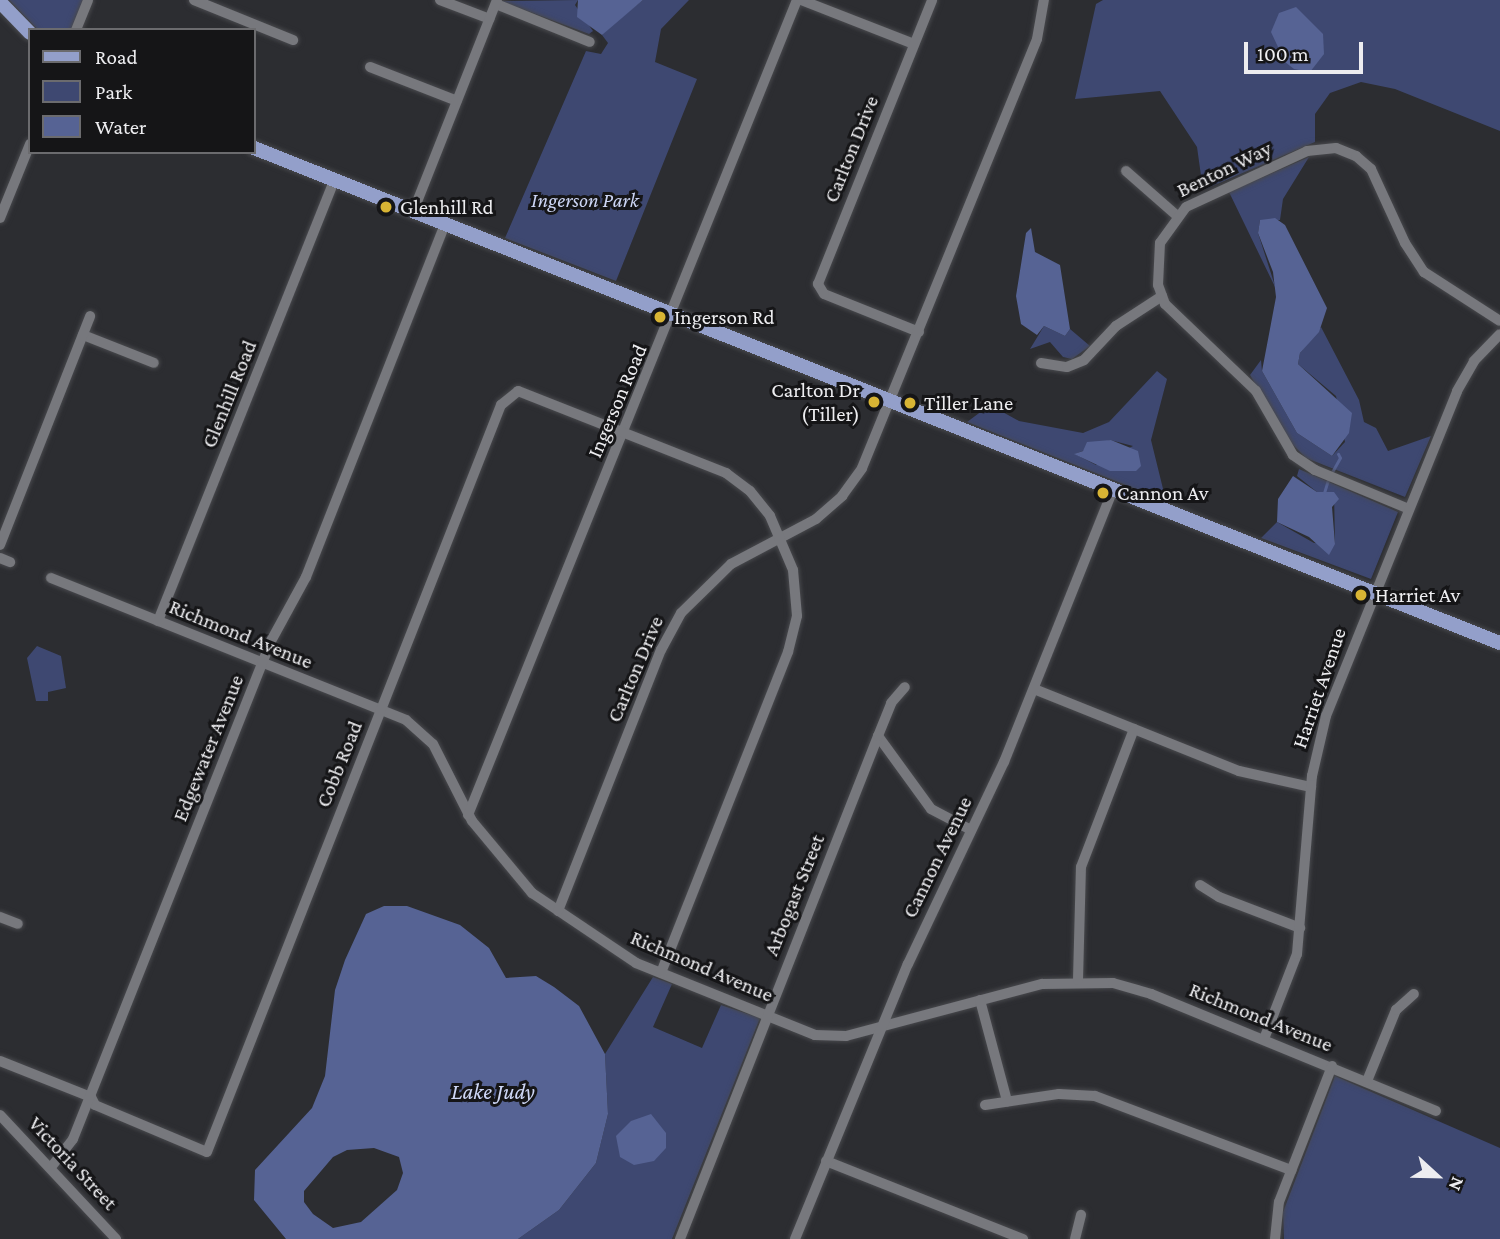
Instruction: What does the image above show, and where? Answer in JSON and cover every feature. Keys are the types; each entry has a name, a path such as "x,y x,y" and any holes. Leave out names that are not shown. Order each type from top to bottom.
{"main road":[{"path":"0,2 28,31"},
{"path":"256,149 1500,643"}],"street":[{"path":"77,28 88,0"},
{"path":"194,0 293,40"},
{"path":"440,0 490,19"},
{"name":"Carlton Drive","path":"919,332 824,294 818,284 932,0"},
{"path":"891,402 1037,39 1044,0"},
{"path":"796,1 914,44"},
{"name":"Ingerson Road","path":"468,815 589,510 626,432 796,1"},
{"path":"413,212 496,2 590,42"},
{"path":"370,67 457,101"},
{"name":"Benton Way","path":"1409,509 1315,470 1293,455 1256,391 1181,324 1162,296 1157,267 1160,243 1176,215 1307,151 1326,148 1346,151 1371,169 1405,243 1424,272 1500,321"},
{"path":"0,218 28,149"},
{"path":"1126,171 1176,215"},
{"name":"Glenhill Road","path":"158,621 334,180"},
{"name":"Edgewater Avenue","path":"52,1166 74,1139 262,663 306,577 445,224"},
{"path":"1041,363 1067,367 1084,360 1116,326 1162,296"},
{"path":"0,545 90,316"},
{"name":"Harriet Avenue","path":"1264,1039 1293,968 1300,928 1311,787 1326,716 1457,391 1475,361 1500,334"},
{"path":"83,335 155,363"},
{"name":"Cobb Road","path":"91,1097 95,1105 207,1152 501,405 512,393 525,392 626,432"},
{"name":"Carlton Drive","path":"558,911 671,629 715,575 816,519 842,496 862,468 891,402"},
{"path":"626,432 739,481 761,503 781,538 796,586 794,632 662,973"},
{"name":"Cannon Avenue","path":"795,1239 882,1027 1034,690 1113,490"},
{"name":"Richmond Avenue","path":"51,578 381,710 425,735 468,815 519,881 558,911 636,963 824,1037 882,1027 1042,984 1078,980 1133,988 1332,1066 1436,1111"},
{"name":"Arbogast Street","path":"680,1239 891,703 905,687"},
{"path":"1034,690 1258,778 1311,787"},
{"path":"1078,980 1081,867 1134,729"},
{"path":"878,736 931,809 971,830"},
{"path":"1200,885 1219,897 1300,928"},
{"path":"0,917 18,924"},
{"path":"1367,1081 1396,1010 1414,994"},
{"path":"980,1000 1007,1101"},
{"path":"0,1061 91,1097"},
{"path":"1275,1239 1279,1202 1332,1066"},
{"path":"985,1105 1059,1094 1112,1100 1291,1170"},
{"name":"Victoria Street","path":"0,1115 52,1166 109,1236"},
{"path":"826,1161 1023,1239"},
{"path":"1075,1239 1081,1215"}],"green space":[{"path":"9,0 83,0 72,28 36,28"},
{"path":"578,0 575,5 593,31 589,34 501,1"},
{"name":"Ingerson Park","path":"643,0 689,0 661,29 655,62 697,79 616,281 505,238 586,51 601,54 608,43 602,35"},
{"path":"1103,0 1500,0 1500,131 1395,89 1361,82 1330,93 1315,114 1315,142 1203,190 1197,147 1160,91 1075,99 1096,4"},
{"path":"1309,157 1283,199 1280,220 1260,220 1258,233 1276,289 1229,192"},
{"path":"1044,326 1065,336 1070,329 1090,346 1072,359 1063,357 1050,342 1030,349"},
{"path":"1321,327 1359,400 1364,422 1376,428 1388,451 1431,436 1405,497 1306,458 1289,441 1250,375 1261,360 1262,371 1297,433 1332,456 1345,442 1336,396 1298,364 1300,353"},
{"path":"1157,371 1167,379 1151,440 1166,501 967,422 990,405 1019,421 1083,433 1109,422","holes":["1110,440 1133,446 1096,465 1075,454"]},
{"path":"1299,469 1398,512 1371,579 1261,538 1277,522 1314,543 1335,544 1334,492 1317,492 1297,476"},
{"path":"37,646 61,656 66,688 48,692 48,701 36,701 27,658"},
{"path":"653,977 672,984 653,1027 702,1048 721,1005 760,1018 672,1239 518,1239 559,1210 596,1163 608,1114 605,1054"},
{"path":"1335,1076 1500,1148 1500,1239 1284,1239 1283,1212"}],"water":[{"path":"578,0 643,0 602,35 577,17"},
{"path":"1296,7 1323,34 1324,54 1310,72 1294,69 1285,62 1271,32 1279,13"},
{"path":"1275,218 1285,225 1327,308 1319,332 1300,353 1298,364 1352,413 1349,433 1332,456 1297,433 1262,371 1276,297 1273,272 1258,233 1260,220"},
{"path":"1031,228 1035,252 1060,265 1070,329 1065,336 1044,326 1037,335 1021,324 1016,296 1026,233"},
{"path":"1111,440 1138,451 1141,466 1136,471 1110,471 1074,454 1083,451 1087,442"},
{"path":"1293,476 1317,492 1334,492 1339,499 1332,507 1335,544 1329,555 1309,537 1277,522 1278,499"},
{"name":"Lake Judy","path":"384,906 407,906 460,925 489,948 506,978 536,976 579,1006 605,1054 608,1114 596,1163 559,1210 518,1239 286,1239 254,1200 255,1170 312,1108 325,1076 335,990 366,914","holes":["374,1148 399,1157 403,1173 397,1190 361,1222 333,1228 313,1214 304,1202 304,1191 333,1157 347,1150"]},
{"path":"651,1114 666,1133 666,1148 654,1161 634,1165 620,1157 616,1136 631,1121"}],"waterway":[{"path":"1331,474 1340,458 1338,454"},
{"path":"1324,493 1328,480"}],"place":[{"name":"Glenhill Rd","path":"386,207"},
{"name":"Ingerson Rd","path":"660,317"},
{"name":"Carlton Dr (Tiller)","path":"874,402"},
{"name":"Tiller Lane","path":"910,403"},
{"name":"Cannon Av","path":"1103,493"},
{"name":"Harriet Av","path":"1361,595"}]}
